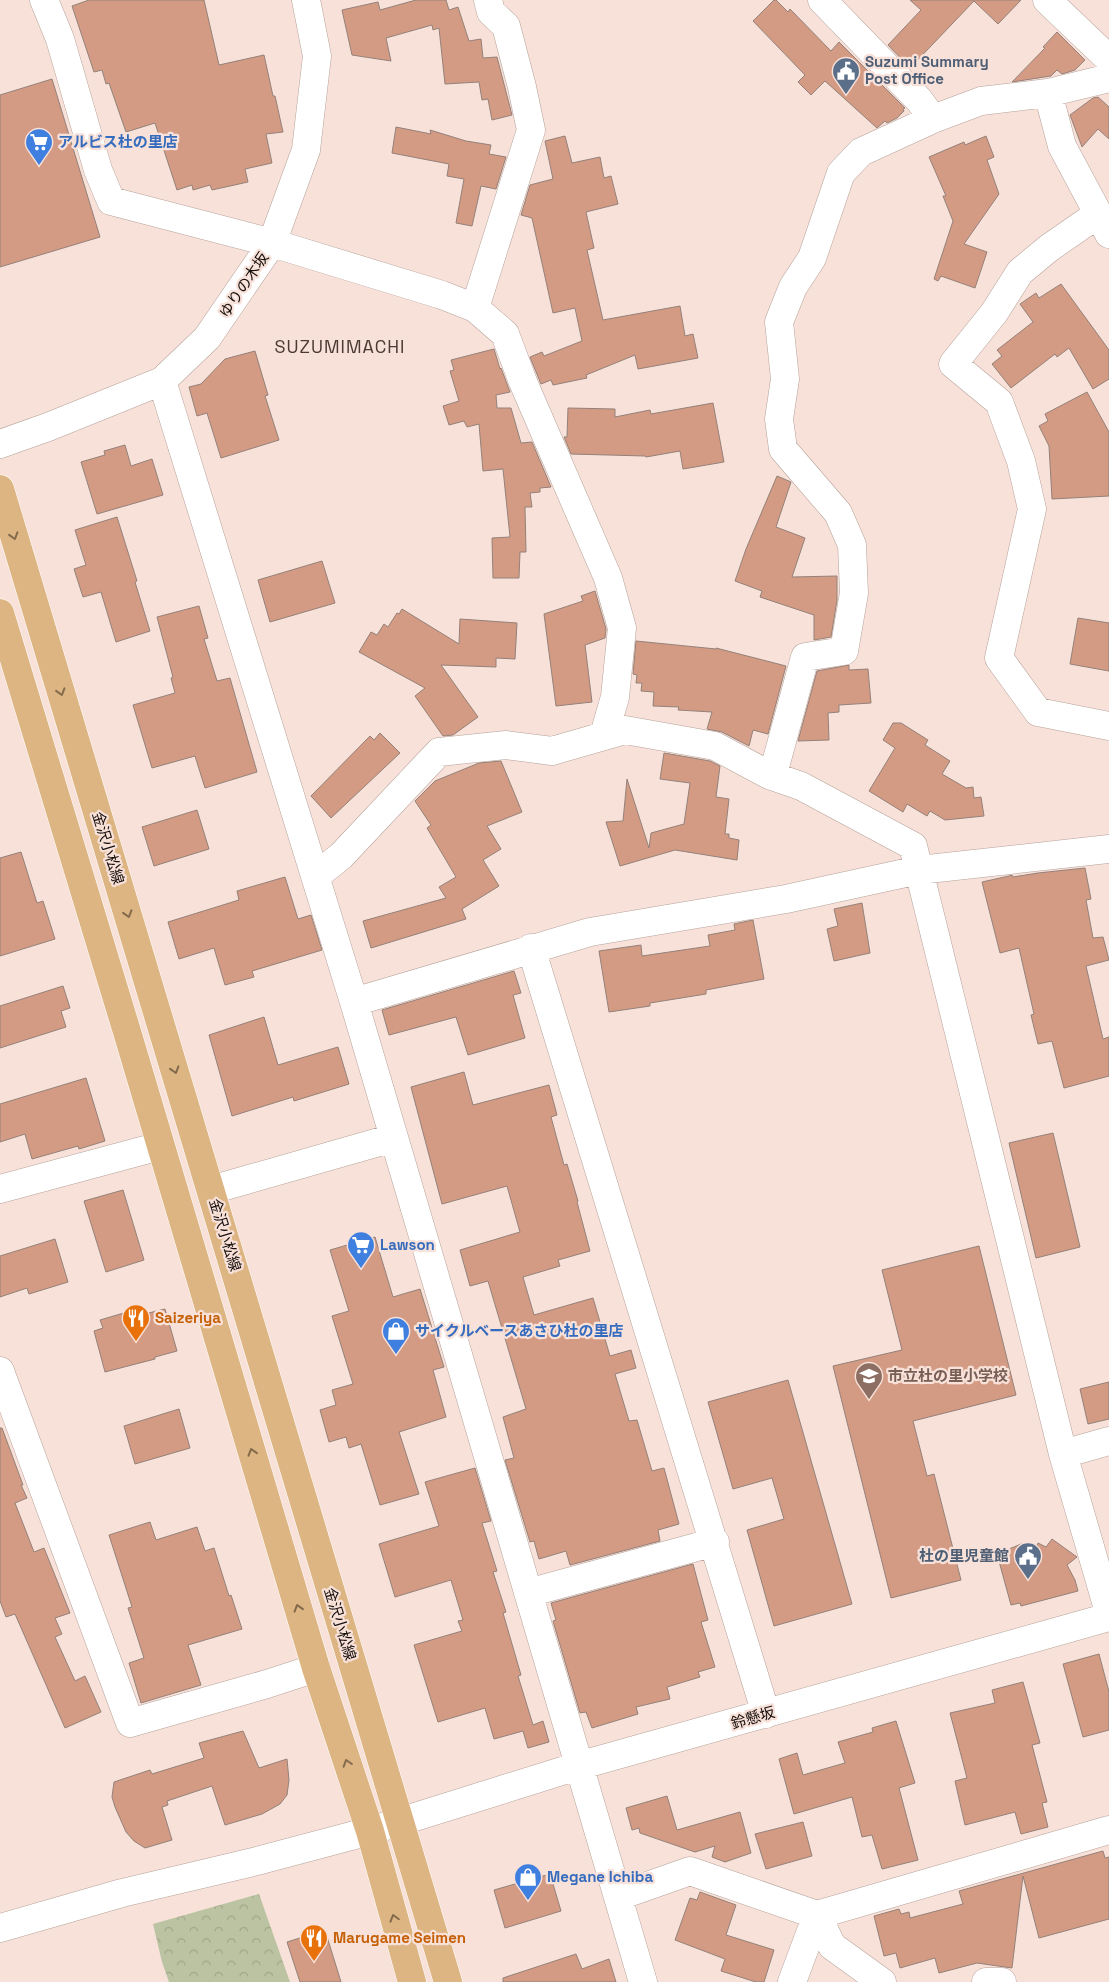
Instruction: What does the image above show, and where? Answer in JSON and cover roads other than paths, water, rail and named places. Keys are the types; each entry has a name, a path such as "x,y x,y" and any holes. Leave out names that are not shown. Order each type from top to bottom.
{"main road":[{"name":"金沢小松線","path":"0,489 448,1982"},
{"path":"0,613 316,1668 370,1831 412,1982"}],"street":[{"path":"44,0 60,39 98,170 111,201 272,244 442,295 475,308 505,334 523,382 608,578 622,628 615,697 604,735"},
{"name":"ゆりの木坂","path":"0,444 48,427 162,381 207,338 272,244 306,150 317,56 306,0"},
{"path":"475,308 531,130 506,26 491,12 488,0"},
{"path":"822,0 919,100 933,119"},
{"path":"1047,0 1109,59"},
{"path":"769,775 776,763 804,657 844,651 854,594 852,545 838,513 782,450 778,419 784,379 779,322 793,287 812,258 841,173 861,152 933,119 981,101 1048,94 1109,78"},
{"path":"1048,94 1062,146 1104,224 1049,248 1020,272 994,313 953,364 999,402 1021,461 1032,509 999,658 1038,712 1109,726"},
{"path":"162,381 354,1002 643,1982"},
{"path":"316,876 341,856 439,752 506,745 552,750 625,730 715,746 769,775 801,786 913,846 1063,1454 1109,1612"},
{"path":"354,1002 590,932 786,899 919,870 1109,849"},
{"path":"531,948 715,1542 766,1714"},
{"path":"211,1190 393,1138"},
{"path":"0,1189 160,1146"},
{"path":"0,1371 130,1723 316,1668"},
{"path":"1063,1454 1109,1441"},
{"path":"528,1593 715,1542"},
{"name":"鈴懸坂","path":"0,1928 370,1831 578,1766 1109,1617"},
{"path":"619,1896 690,1871 817,1915 1109,1830"},
{"path":"792,1982 817,1915"},
{"path":"817,1915 832,1946 882,1982"}],"place":[{"name":"Suzumi Summary Post Office","path":"846,95"},
{"name":"アルビス杜の里店","path":"39,166"},
{"name":"Lawson","path":"361,1269"},
{"name":"Saizeriya","path":"136,1342"},
{"name":"サイクルベースあさひ杜の里店","path":"396,1355"},
{"name":"市立杜の里小学校","path":"869,1400"},
{"name":"杜の里児童館","path":"1028,1580"},
{"name":"Megane Ichiba","path":"528,1901"},
{"name":"Marugame Seimen","path":"314,1962"}],"district":[{"name":"SUZUMIMACHI","path":"340,347"}]}
